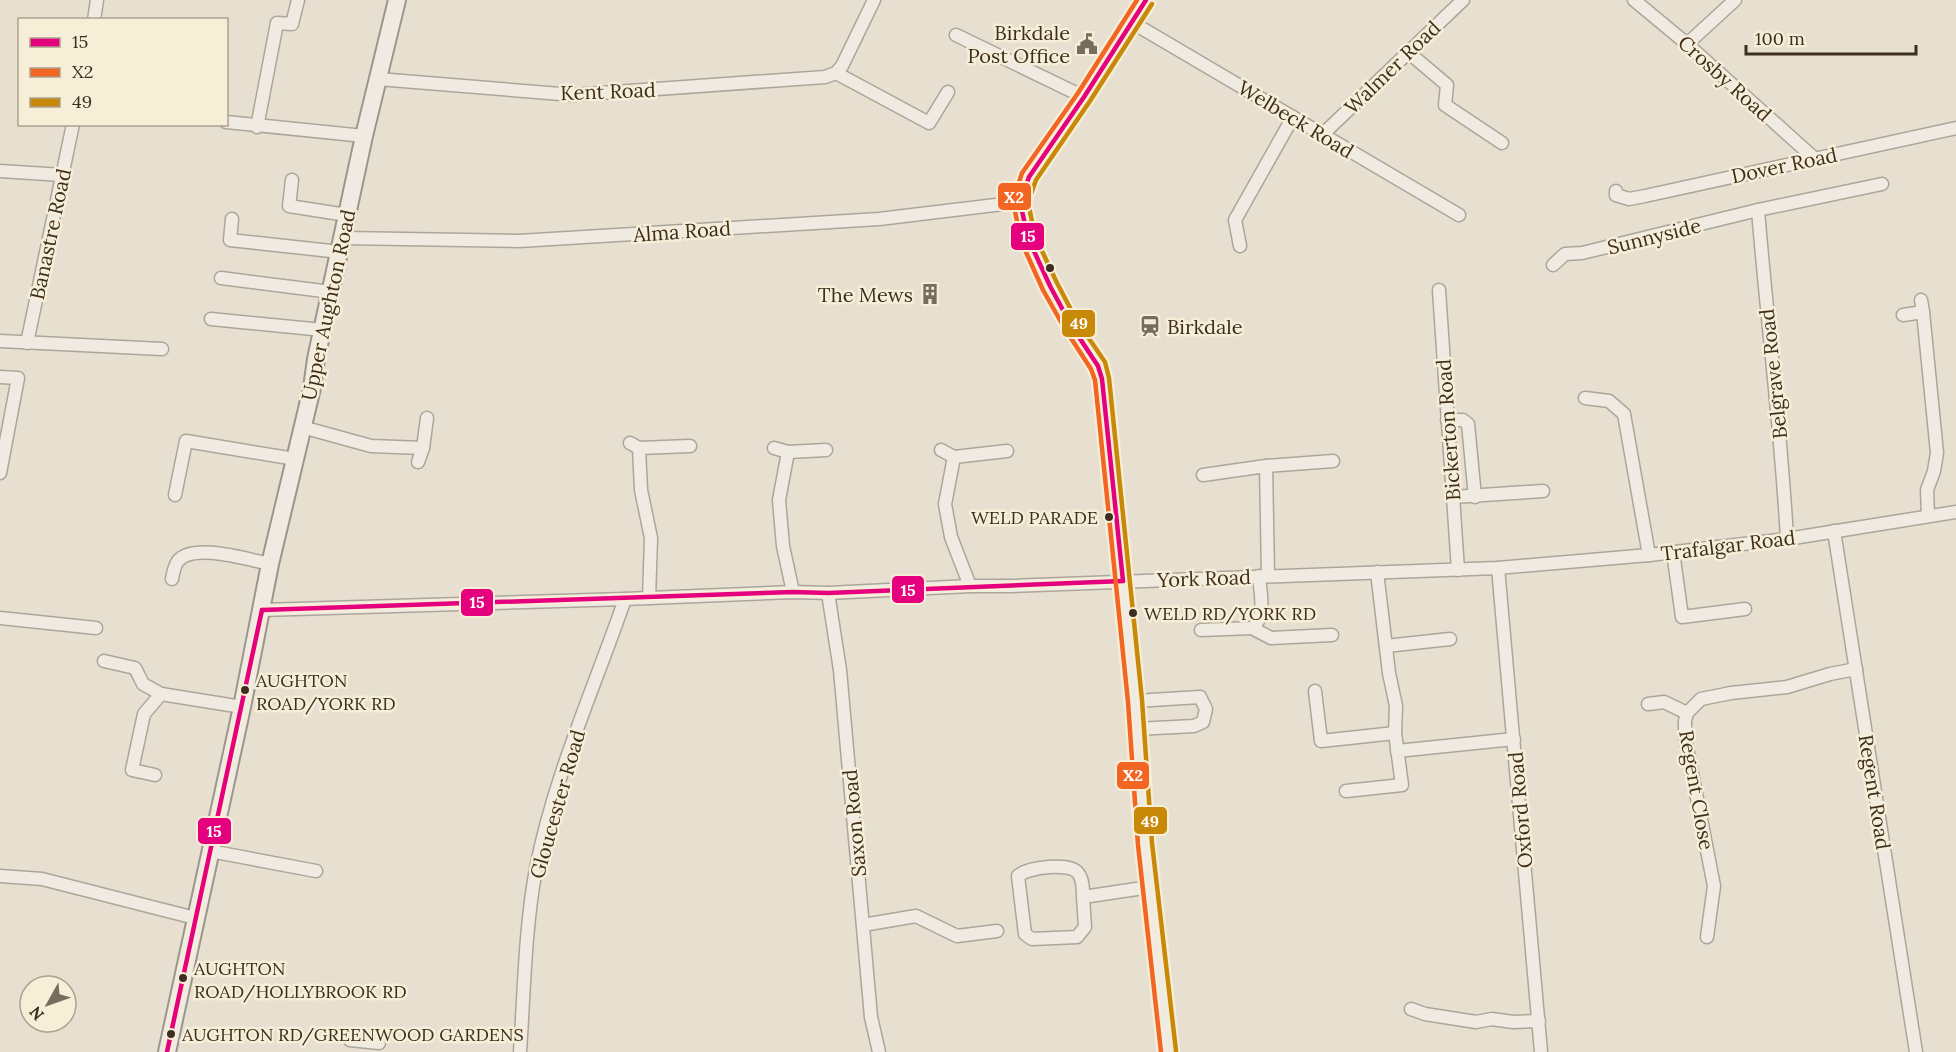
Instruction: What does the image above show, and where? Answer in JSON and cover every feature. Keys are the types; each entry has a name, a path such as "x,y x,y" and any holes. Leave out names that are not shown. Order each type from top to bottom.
{"main road":[{"name":"Upper Aughton Road","path":"167,1052 242,707 270,564 312,388 364,136 397,0"}],"street":[{"path":"94,18 98,0"},
{"path":"257,126 277,22 292,24 298,0"},
{"path":"874,0 842,66 836,73 929,123 948,92"},
{"path":"1146,0 1133,23 1029,177 1020,202 1028,238 1050,286 1071,325 1098,366 1102,379 1135,700 1144,844 1169,1052"},
{"name":"Walmer Road","path":"1322,135 1463,0"},
{"name":"Crosby Road","path":"1634,0 1815,158"},
{"path":"1687,44 1735,0"},
{"name":"Welbeck Road","path":"1133,23 1459,215"},
{"path":"956,35 1084,97"},
{"path":"1408,52 1447,85 1445,105 1502,143"},
{"name":"Kent Road","path":"378,79 573,95 825,77 836,73"},
{"path":"1240,246 1235,220 1293,117"},
{"path":"228,122 364,136"},
{"name":"Banastre Road","path":"27,343 73,126"},
{"name":"Dover Road","path":"1616,191 1616,195 1622,198 1645,196 1956,128"},
{"path":"0,171 62,175"},
{"path":"292,180 289,207 347,215"},
{"name":"Sunnyside","path":"1553,265 1565,254 1582,253 1758,210 1882,184"},
{"name":"Alma Road","path":"232,219 230,240 341,245 519,241 879,219 1020,202"},
{"name":"Belgrave Road","path":"1758,210 1779,418 1787,538"},
{"path":"221,278 331,292"},
{"name":"Bickerton Road","path":"1439,290 1458,570"},
{"path":"1903,315 1922,306 1937,453 1934,471 1927,490 1928,515"},
{"path":"211,319 323,330"},
{"path":"0,341 162,349"},
{"path":"0,377 18,378 0,473"},
{"path":"1585,398 1609,401 1624,414 1649,555"},
{"path":"418,462 423,448 427,418"},
{"path":"1448,420 1463,420 1470,429 1475,497"},
{"path":"302,427 371,446 423,448"},
{"path":"175,495 186,441 295,459"},
{"path":"649,598 651,538 634,445 690,446"},
{"path":"774,448 788,452 826,450"},
{"path":"941,450 954,457 1007,452"},
{"path":"788,452 779,500 783,546 793,592"},
{"path":"954,457 945,504 951,537 970,586"},
{"path":"1203,475 1266,466 1333,461"},
{"path":"1252,628 1258,624 1261,615 1266,466"},
{"path":"1453,497 1543,491"},
{"name":"Trafalgar Road","path":"1498,568 1649,555 1787,538 1956,512"},
{"name":"Regent Road","path":"1834,531 1916,1052"},
{"path":"172,579 177,561 184,556 203,551 270,564"},
{"path":"1673,552 1683,617 1745,609"},
{"name":"York Road","path":"262,610 793,592 828,593 1498,568"},
{"name":"Oxford Road","path":"1498,568 1541,1052"},
{"path":"1346,791 1402,784 1395,733 1396,706 1377,572"},
{"name":"Saxon Road","path":"828,593 840,670 871,1017 879,1052"},
{"name":"Gloucester Road","path":"520,1052 525,959 536,870 570,748 625,599"},
{"path":"0,618 96,628"},
{"path":"1201,630 1252,628 1271,638 1332,635"},
{"path":"1386,646 1450,639"},
{"path":"104,661 135,668 143,684 161,694 242,707"},
{"name":"Regent Close","path":"1707,937 1714,886 1685,737 1687,713 1701,699 1787,687 1856,669"},
{"path":"1315,691 1321,741 1395,733"},
{"path":"155,775 132,770 144,714 161,694"},
{"path":"1135,700 1200,698 1206,709 1203,722 1194,726 1136,729"},
{"path":"1648,704 1664,702 1687,713"},
{"path":"1397,751 1514,739"},
{"path":"210,851 316,871"},
{"path":"1068,867 1076,870 1081,877 1083,897 1085,927 1077,937 1032,939 1025,934 1018,876 1022,872 1030,869 1068,867"},
{"path":"0,876 42,879 195,918"},
{"path":"1083,897 1150,887"},
{"path":"862,925 916,916 957,936 997,930"},
{"path":"1411,1009 1425,1014 1476,1022 1492,1019 1513,1022 1539,1021"},
{"path":"350,1040 366,1047 379,1043"}],"transit line":[{"name":"X2","path":"1137,0 1078,93 1022,173 1013,201 1021,241 1043,290 1091,369 1095,380 1128,702 1138,845 1161,1052"},
{"name":"15","path":"1123,581 1102,379 1098,366 1071,325 1050,286 1028,238 1020,202 1029,177 1146,0"},
{"name":"49","path":"1152,4 1036,180 1028,202 1035,236 1077,321 1105,362 1109,378 1142,700 1152,843 1176,1051"},
{"name":"15","path":"262,610 793,592 828,593 1123,581"},
{"name":"15","path":"167,1052 262,610"}],"place":[{"name":"Birkdale Post Office","path":"1087,44"},
{"name":"The Mews","path":"930,294"},
{"name":"Birkdale","path":"1150,326"},
{"name":"WELD PARADE","path":"1109,517"},
{"name":"WELD RD/YORK RD","path":"1133,613"},
{"name":"AUGHTON ROAD/YORK RD","path":"245,690"},
{"name":"AUGHTON ROAD/HOLLYBROOK RD","path":"183,978"},
{"name":"AUGHTON RD/GREENWOOD GARDENS","path":"171,1034"}]}
